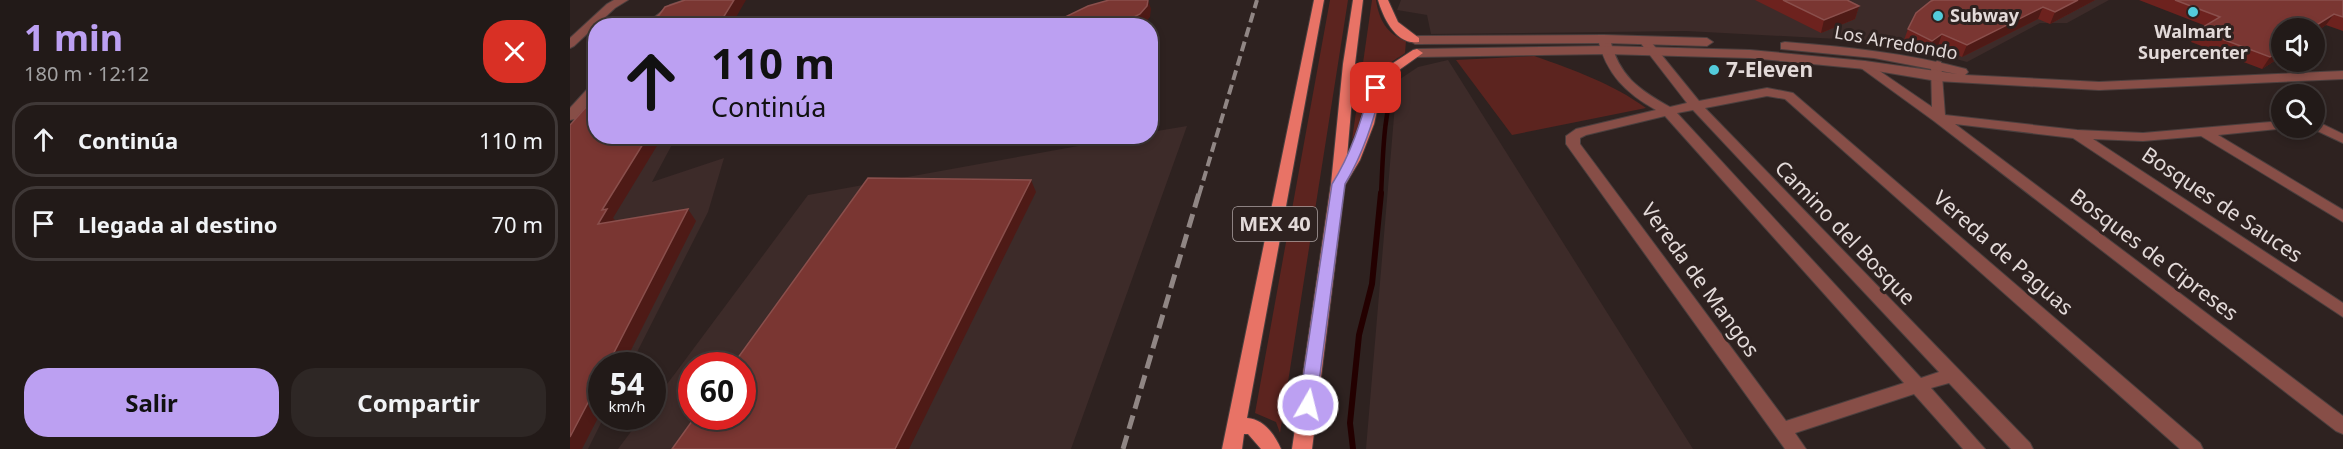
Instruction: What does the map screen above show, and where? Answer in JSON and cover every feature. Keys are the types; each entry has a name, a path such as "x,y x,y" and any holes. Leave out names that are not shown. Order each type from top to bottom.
{"main road":[{"name":"MEX 40","path":"1232,449 1319,0"},
{"name":"MEX 40","path":"1302,449 1338,184 1349,64 1358,0"},
{"path":"1338,184 1353,160 1376,88 1388,72 1416,47 1389,21 1383,0"},
{"path":"1236,426 1252,426 1268,441 1271,449"}],"street":[{"path":"598,18 611,6 623,0"},
{"path":"658,18 667,11 696,0"},
{"path":"570,44 588,27"},
{"path":"1605,44 1610,65 1620,78 1668,111 1975,449"},
{"name":"Los Arredondo","path":"1416,47 1605,44 1861,52 1937,71"},
{"name":"Los Arredondo","path":"1647,45 1937,71 1982,78 2099,86 2343,75"},
{"name":"Camino del Bosque","path":"1647,45 1672,73 1696,106 2023,449"},
{"name":"Bosques de Cipreses","path":"1865,65 1939,118 2343,426"},
{"path":"1937,71 1939,118 2077,134 2143,137 2271,126"},
{"name":"Vereda de Paguas","path":"1696,106 1767,92 1782,93 1795,99 2193,449"},
{"path":"570,116 588,96"},
{"path":"1668,111 1696,106"},
{"name":"Vereda de Mangos","path":"1668,111 1581,132 1573,136 1573,144 1796,449"},
{"path":"2325,130 2343,139"},
{"path":"2204,132 2343,217"},
{"name":"Bosques de Sauces","path":"2077,134 2343,311"},
{"path":"1782,430 1951,375"}],"shaded area":[{"path":"1330,0 1348,0 1280,433 1276,422 1255,413"},
{"path":"1372,0 1376,0 1379,14 1389,30 1406,41 1405,53 1374,77 1352,140"},
{"path":"1401,0 2109,0 2067,23 2040,23 1967,62 1894,42 1686,31 1431,34 1427,15 1397,10"},
{"path":"1534,56 1606,84 1646,108 1512,135 1456,60"},
{"path":"1448,60 1693,449 1366,449 1397,81 1418,67"},
{"path":"1187,126 1071,449 618,449 632,430 666,430 666,386 678,369 678,430 756,430 756,352 691,352 808,195 1089,144 1158,144 1158,131"},
{"path":"588,138 588,144 672,144 652,182 724,158 708,212 637,352 588,352 588,430 598,430 588,449 570,449 570,144"}],"building":[{"path":"685,0 734,0 723,18 657,18 665,7"},
{"path":"1109,0 1148,0 1147,6 1140,14 1132,18 1064,18 1088,6"},
{"path":"1783,0 1847,0 1859,6 1824,20"},
{"path":"1934,0 2078,0 2055,12 2043,7 1967,45 1942,34 1932,41 1908,29 1916,13"},
{"path":"2175,0 2343,0 2343,17 2334,14 2325,20 2271,18 2270,57 2198,30 2220,17"},
{"path":"588,105 588,144 643,144 602,210 607,209 598,224 688,209 614,352 588,352 588,403 570,437 570,125"},
{"path":"868,178 1031,180 895,449 672,449 686,430 756,430 756,352 742,352"}],"waterway":[{"path":"1381,195 1386,119 1397,77"},
{"path":"1353,449 1350,423 1359,335 1372,284 1381,193"}],"railway":[{"path":"1199,195 1257,0"},
{"path":"1123,449 1199,193"}],"place":[{"name":"Walmart Supercenter","path":"2193,12"},
{"name":"Subway","path":"1938,16"},
{"name":"7-Eleven","path":"1714,70"}],"route":[{"path":"1308,405 1338,184 1353,160 1376,88"}]}
